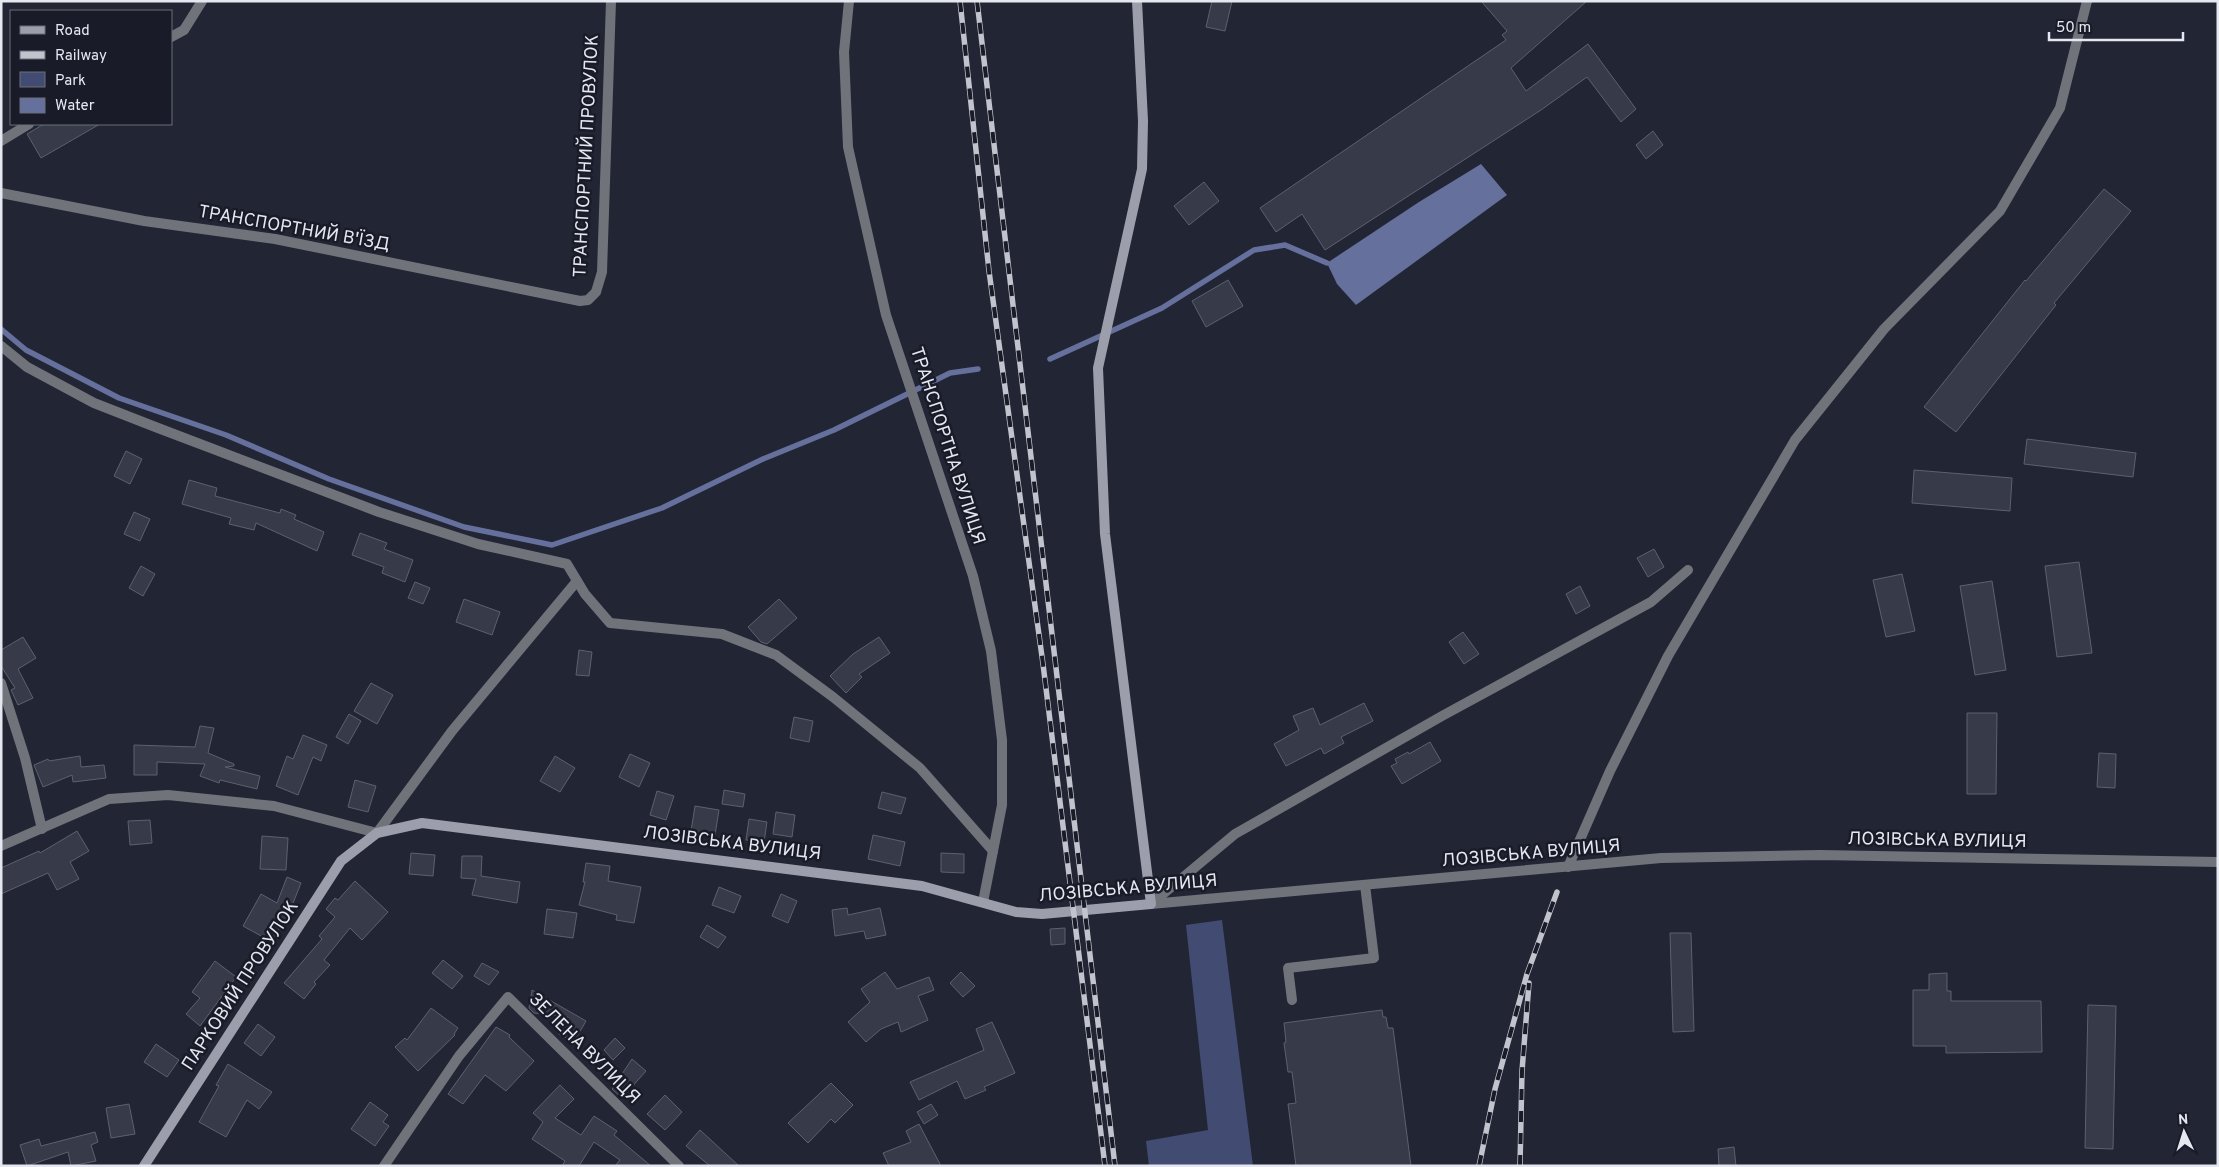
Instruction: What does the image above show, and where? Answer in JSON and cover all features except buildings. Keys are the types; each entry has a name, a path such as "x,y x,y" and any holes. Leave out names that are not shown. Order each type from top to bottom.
{"main road":[{"path":"1137,1 1143,121 1142,169 1098,368 1106,534 1151,904"},
{"name":"ЛОЗІВСЬКА ВУЛИЦЯ","path":"377,833 422,823 856,876 922,886 1016,912 1042,914 1151,904"},
{"name":"ПАРКОВИЙ ПРОВУЛОК","path":"144,1166 341,861 377,833"}],"street":[{"path":"172,36 184,30 202,1"},
{"name":"ТРАНСПОРТНИЙ ПРОВУЛОК","path":"580,301 588,300 596,292 602,272 611,1"},
{"name":"ТРАНСПОРТНА ВУЛИЦЯ","path":"849,1 844,52 848,147 886,315 973,576 991,651 1002,740 1002,805 983,902"},
{"path":"1568,867 1610,771 1668,656 1795,440 1884,329 2000,211 2060,108 2087,1"},
{"path":"1,141 27,125"},
{"name":"ТРАНСПОРТНИЙ В'ЇЗД","path":"1,193 144,221 274,239 580,301"},
{"path":"1,346 27,367 94,403 379,512 478,544 567,564 584,594 610,623 722,634 776,655 833,697 920,768 993,851"},
{"path":"1151,904 1235,834 1434,721 1651,602 1688,570"},
{"path":"377,833 452,731 577,581"},
{"path":"1,683 25,758 42,830"},
{"name":"ЛОЗІВСЬКА ВУЛИЦЯ","path":"1,846 42,830 108,799 168,795 274,806 377,833"},
{"name":"ЛОЗІВСЬКА ВУЛИЦЯ","path":"1151,904 1661,858 1820,855 2218,862"},
{"path":"1292,1000 1288,968 1374,958 1365,885"},
{"name":"ЗЕЛЕНА ВУЛИЦЯ","path":"384,1166 459,1056 508,997 679,1166"}],"green space":[{"path":"1222,920 1253,1166 1149,1166 1146,1141 1208,1130 1186,925"}],"water":[{"path":"1481,164 1507,195 1356,305 1337,284 1327,263 1419,202"}],"waterway":[{"path":"1050,359 1162,308 1254,250 1285,245 1327,263"},
{"path":"1,329 26,350 119,398 226,435 329,479 464,527 552,545 662,508 763,459 834,430 950,373 978,369"}],"railway":[{"path":"960,1 989,271 1043,664 1105,1166"},
{"path":"977,1 1115,1166"},
{"path":"1479,1166 1495,1089 1527,974 1557,892"},
{"path":"1520,1166 1522,1071 1529,983"}]}
